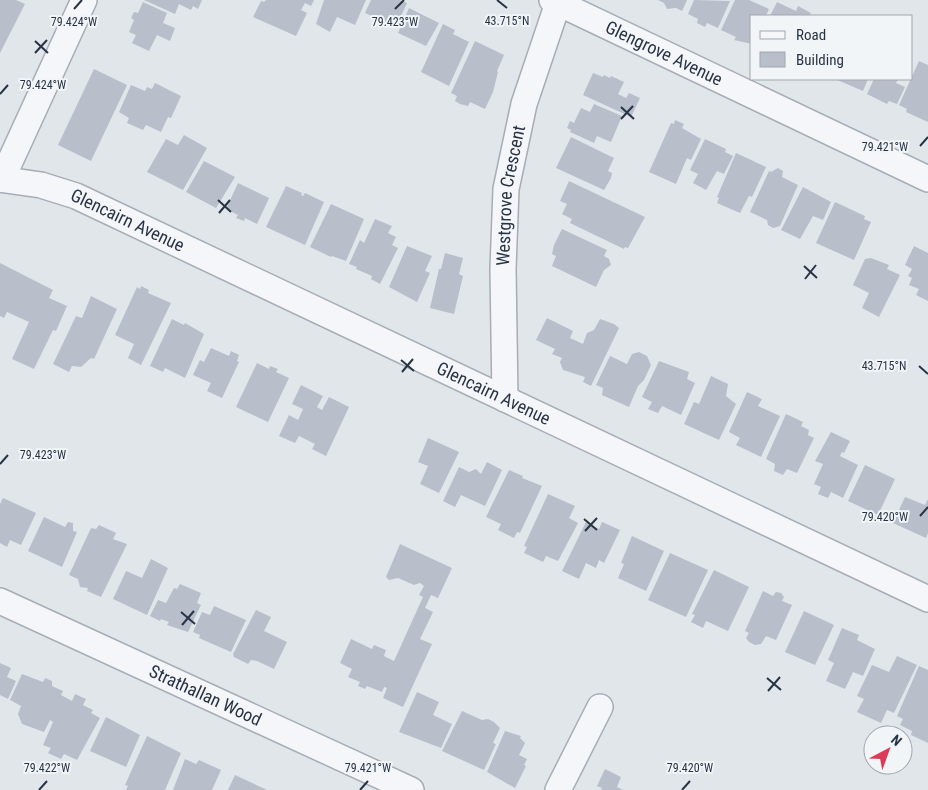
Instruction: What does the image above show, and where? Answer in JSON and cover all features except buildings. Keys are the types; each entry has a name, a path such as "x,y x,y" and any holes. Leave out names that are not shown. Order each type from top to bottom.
{"street":[{"path":"1,179 84,0"},
{"name":"Glengrove Avenue","path":"556,1 928,178"},
{"name":"Westgrove Crescent","path":"506,399 503,269 506,189 524,104 556,1"},
{"name":"Glencairn Avenue","path":"1,179 41,185 76,196 928,599"},
{"name":"Strathallan Wood","path":"0,601 411,790"},
{"path":"558,790 600,706"}]}
